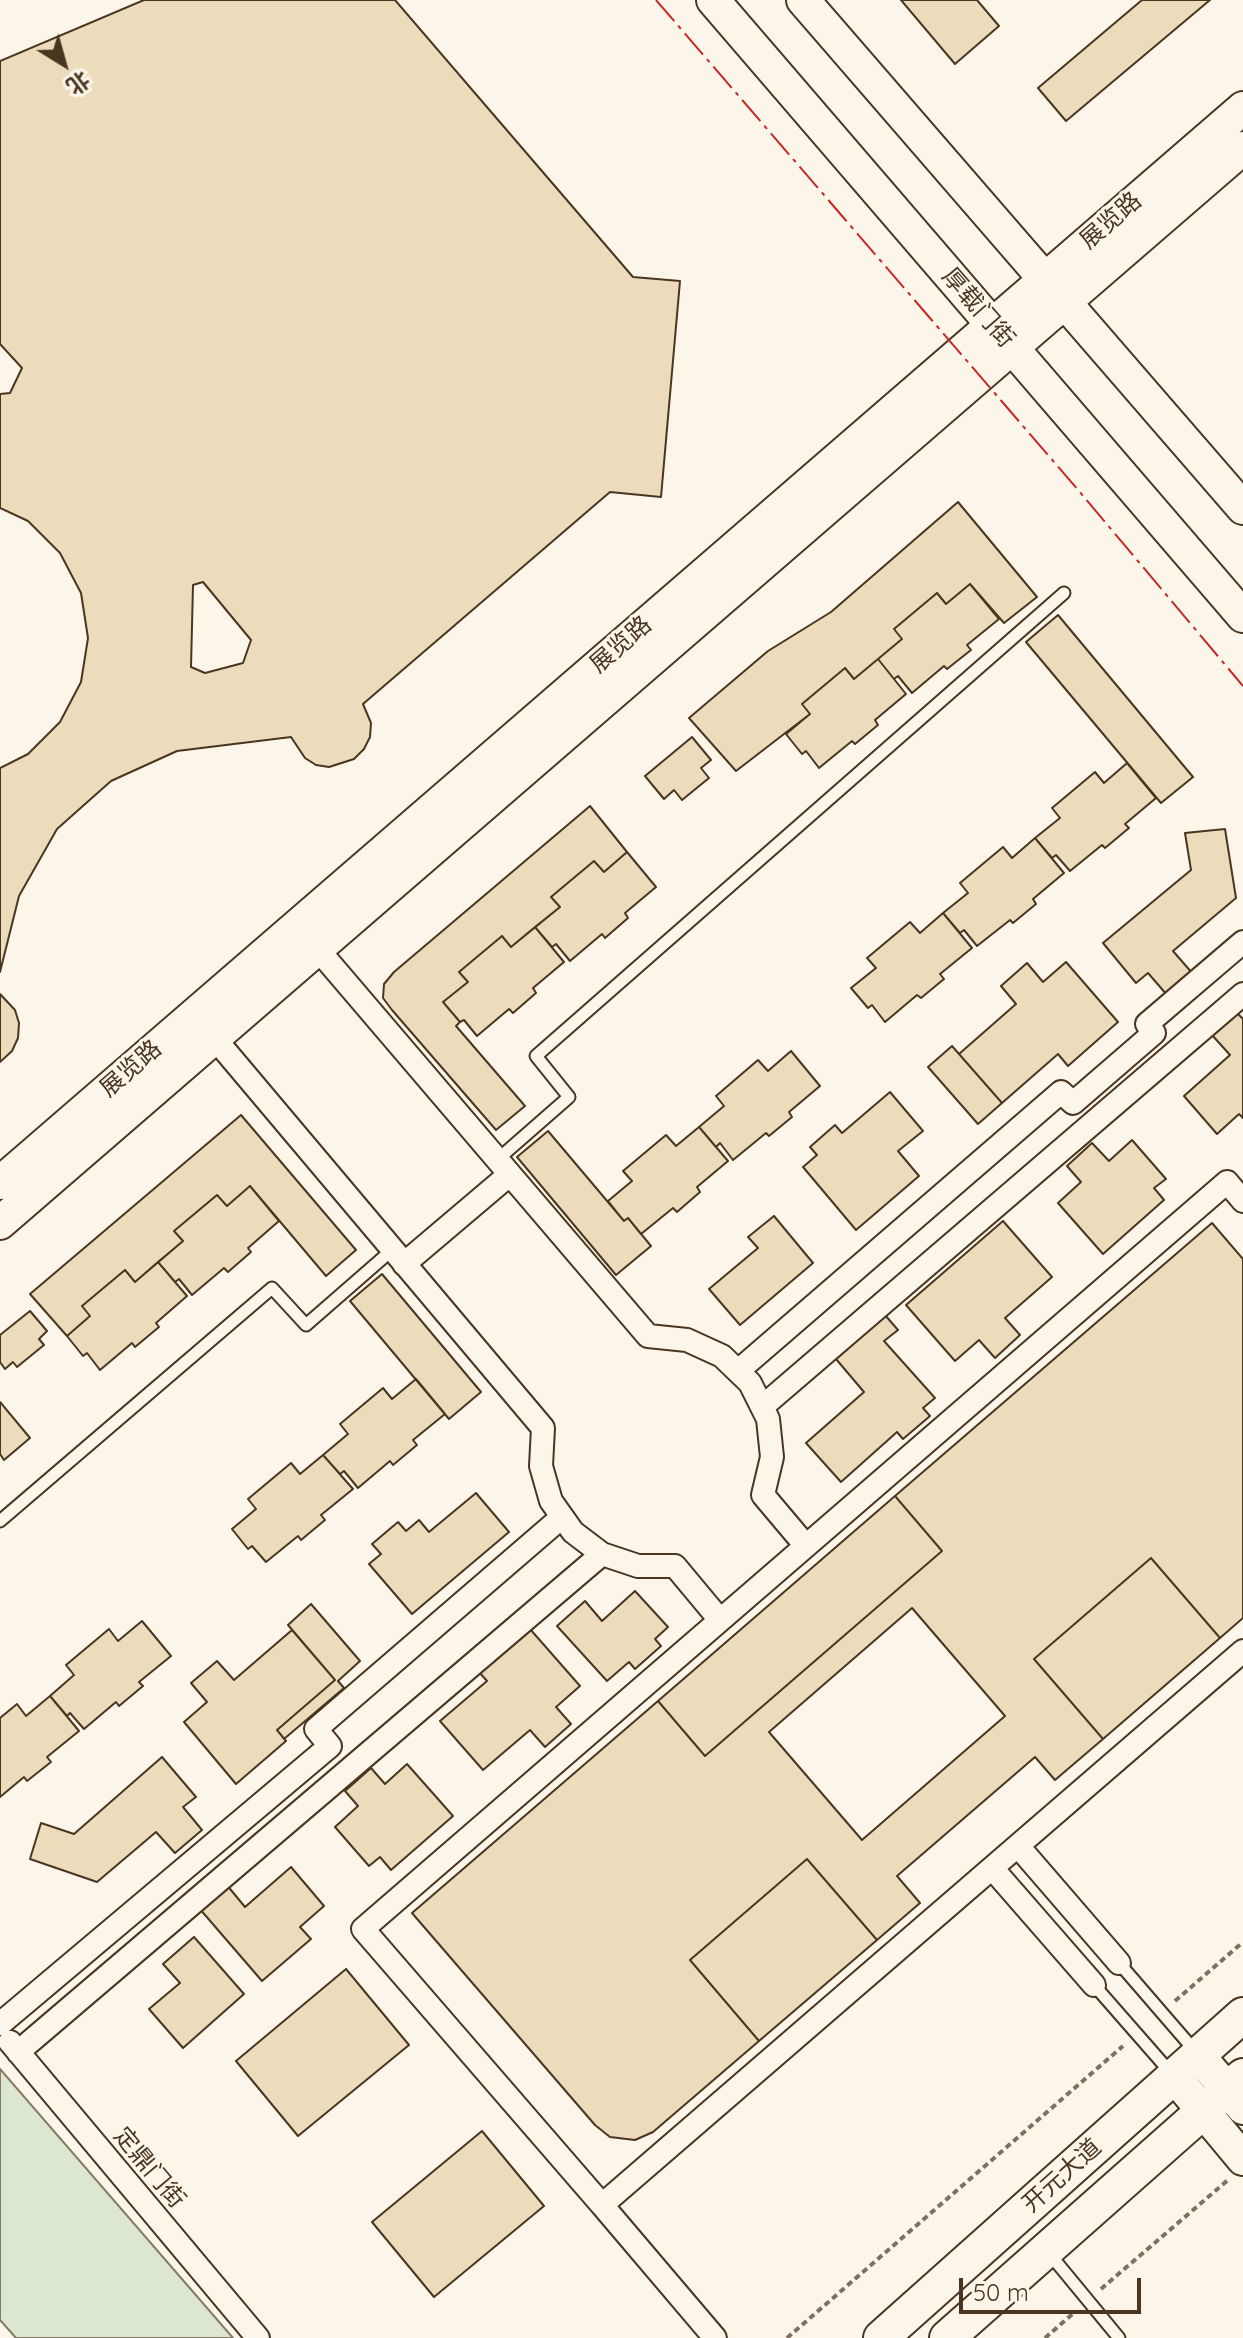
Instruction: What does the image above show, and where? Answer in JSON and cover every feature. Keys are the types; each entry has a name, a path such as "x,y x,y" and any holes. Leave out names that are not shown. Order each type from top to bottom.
{"main road":[{"name":"开元大道","path":"881,2338 1243,2015"},
{"name":"开元大道","path":"947,2338 1229,2096"}],"street":[{"name":"厚载门街","path":"713,0 1243,616"},
{"path":"803,0 1243,508"},
{"name":"展览路","path":"0,1183 204,1026 308,938 1054,290 1243,108"},
{"name":"展览路","path":"1054,290 1243,148"},
{"path":"308,938 648,1336 687,1340 722,1356 750,1383 768,1419 772,1457 763,1495 806,1546"},
{"path":"738,1371 1061,1092 1073,1103 1154,1033 1147,1024 1243,942"},
{"path":"762,1407 1243,994"},
{"name":"展览路","path":"0,1223 204,1026"},
{"path":"204,1026 543,1428 541,1466 551,1501 573,1532 602,1554 638,1566 675,1566 720,1620"},
{"path":"398,1257 503,1168"},
{"path":"715,2338 363,1929 1227,1182 1243,1201"},
{"path":"0,2024 330,1746 316,1729 562,1517"},
{"path":"18,2052 602,1554"},
{"path":"602,2205 1243,1651"},
{"path":"1018,1846 1119,1963"},
{"path":"992,1868 1094,1985"},
{"name":"定鼎门街","path":"0,2031 258,2338"},
{"path":"1186,2065 1229,2096 1237,2168"}],"lane":[{"path":"503,1168 569,1097 536,1056 1064,593"},
{"path":"0,1521 272,1288 306,1325 398,1257"},
{"path":"1119,1963 1162,2012 1186,2065"},
{"path":"1094,1985 1137,2034 1186,2065"},
{"path":"1046,2250 1119,2338"}],"path":[{"path":"1162,2012 1243,1942"},
{"path":"787,2338 1137,2034"},
{"path":"1045,2338 1237,2168"}],"green space":[{"path":"0,2069 233,2338 16,2338 0,2320"}],"building":[{"path":"144,0 395,0 633,277 680,281 661,497 610,492 363,704 371,723 370,737 354,759 329,767 316,765 305,758 291,737 177,751 111,781 57,829 19,896 0,972 0,768 28,754 60,722 81,682 88,638 81,593 60,553 28,521 0,508 0,394 10,393 22,368 0,344 0,61","holes":["203,582 251,640 243,663 205,673 191,667 193,585"]},
{"path":"901,0 977,0 999,26 955,64"},
{"path":"1142,0 1210,0 1066,121 1038,88"},
{"path":"958,502 1037,597 1004,623 970,584 946,604 937,593 894,629 902,639 854,679 845,668 802,704 810,714 736,771 689,718 768,651 831,612"},
{"path":"970,584 999,619 967,645 971,650 947,669 944,666 912,693 898,676 894,679 878,659 902,639 894,629 937,593 946,604"},
{"path":"1058,615 1193,777 1161,803 1026,642"},
{"path":"878,659 906,694 875,720 878,725 819,768 806,751 802,754 786,734 810,714 802,704 845,668 854,679"},
{"path":"692,737 711,760 701,768 709,778 682,800 674,790 664,799 645,776"},
{"path":"1127,763 1156,798 1125,824 1129,828 1070,871 1056,855 1052,858 1035,838 1060,818 1052,808 1095,772 1104,783"},
{"path":"590,806 627,852 604,872 594,861 551,897 560,907 511,947 502,936 459,972 468,982 443,1002 460,1022 456,1026 525,1106 496,1130 392,1010 383,998 384,984 394,972"},
{"path":"1225,829 1236,898 1173,951 1193,974 1167,995 1148,973 1136,983 1103,943 1191,870 1185,833"},
{"path":"1035,838 1064,873 1033,899 1036,904 977,946 964,930 960,933 943,913 968,893 960,883 1003,847 1012,858"},
{"path":"627,852 656,887 625,913 628,918 605,938 602,934 570,961 556,944 552,947 535,927 560,907 551,897 594,861 604,872"},
{"path":"943,913 972,948 940,974 944,979 921,998 917,995 885,1022 872,1005 868,1008 851,988 876,968 867,958 910,922 920,933"},
{"path":"535,927 564,962 533,988 536,993 513,1013 509,1009 477,1036 443,1002 468,982 459,972 502,936 511,947"},
{"path":"1066,962 1118,1022 1068,1066 1058,1054 1002,1103 959,1054 1016,1004 1001,986 1027,963 1043,982"},
{"path":"0,994 15,1010 19,1023 18,1038 12,1051 0,1062"},
{"path":"1237,1013 1243,1019 1243,1118 1239,1114 1217,1134 1184,1096 1230,1055 1212,1035"},
{"path":"952,1046 1002,1103 978,1124 928,1067"},
{"path":"791,1051 820,1086 789,1112 792,1117 733,1160 720,1143 716,1147 699,1127 724,1106 716,1096 758,1060 768,1071"},
{"path":"890,1092 923,1131 898,1151 919,1176 856,1230 803,1167 817,1155 810,1147 835,1125 842,1133"},
{"path":"241,1115 356,1250 326,1276 250,1186 227,1206 217,1195 174,1231 183,1241 135,1282 125,1270 82,1306 90,1316 67,1336 30,1294"},
{"path":"699,1127 728,1161 697,1187 700,1192 677,1212 673,1208 641,1234 628,1218 624,1221 608,1201 632,1181 623,1171 666,1135 676,1146"},
{"path":"548,1131 624,1221 628,1218 651,1246 616,1275 517,1157"},
{"path":"1132,1140 1166,1179 1154,1188 1164,1200 1103,1254 1058,1203 1081,1182 1067,1166 1092,1143 1109,1161"},
{"path":"250,1186 279,1221 248,1248 251,1252 228,1272 224,1268 192,1295 179,1279 175,1282 158,1262 183,1241 174,1231 217,1195 227,1206"},
{"path":"774,1216 813,1263 740,1325 709,1289 758,1248 748,1237"},
{"path":"1003,1221 1052,1277 1005,1318 1020,1335 995,1358 979,1340 955,1361 906,1305"},
{"path":"1212,1223 1243,1259 1243,1618 1220,1638 1151,1558 1034,1659 1103,1739 1055,1780 1035,1757 897,1876 920,1903 877,1940 807,1859 690,1960 759,2041 653,2132 635,2140 610,2137 595,2125 412,1913 658,1701 705,1756 942,1551 895,1496","holes":["912,1608 1005,1716 862,1840 769,1732"]},
{"path":"158,1262 187,1296 156,1323 159,1327 135,1347 132,1343 100,1370 87,1353 83,1356 67,1336 90,1316 82,1306 125,1270 135,1282"},
{"path":"382,1274 481,1392 449,1419 350,1301"},
{"path":"30,1311 47,1331 39,1339 44,1345 17,1367 13,1362 5,1369 0,1362 0,1335"},
{"path":"885,1315 898,1330 884,1341 935,1398 923,1408 930,1416 903,1439 897,1432 841,1482 806,1443 864,1392 836,1359"},
{"path":"416,1379 445,1414 413,1440 417,1445 393,1465 390,1461 358,1488 344,1471 340,1474 323,1455 348,1434 340,1424 383,1388 392,1399"},
{"path":"0,1402 30,1438 4,1460 0,1454"},
{"path":"323,1455 353,1489 321,1515 325,1520 301,1540 298,1536 266,1562 252,1546 248,1549 232,1529 256,1509 248,1499 291,1463 300,1474"},
{"path":"476,1493 509,1532 412,1614 369,1564 381,1554 372,1544 398,1522 406,1531 419,1520 429,1532"},
{"path":"895,1496 942,1551 705,1756 658,1701"},
{"path":"1151,1558 1220,1638 1103,1739 1034,1659"},
{"path":"635,1591 668,1627 655,1639 661,1646 635,1669 629,1662 607,1681 557,1626 585,1601 602,1621"},
{"path":"311,1604 360,1661 338,1681 344,1688 284,1739 277,1730 335,1680 288,1625"},
{"path":"142,1621 171,1656 139,1682 143,1686 119,1706 116,1702 84,1729 70,1713 67,1716 50,1696 74,1675 66,1665 109,1629 118,1641"},
{"path":"530,1629 580,1686 556,1707 571,1724 545,1747 530,1730 483,1770 440,1721 487,1681 479,1672"},
{"path":"292,1630 335,1680 277,1730 286,1741 236,1784 184,1722 207,1702 191,1683 217,1661 234,1680"},
{"path":"50,1696 79,1731 47,1757 51,1762 27,1781 24,1777 0,1797 0,1718 17,1704 26,1716"},
{"path":"162,1757 196,1797 183,1807 202,1830 175,1853 156,1832 97,1882 30,1859 41,1823 74,1834"},
{"path":"407,1764 453,1816 391,1870 380,1857 369,1866 335,1827 358,1806 345,1791 371,1768 385,1784"},
{"path":"807,1859 877,1940 759,2041 690,1960"},
{"path":"291,1867 324,1906 300,1927 311,1939 262,1981 199,1908 226,1884 245,1907"},
{"path":"194,1937 244,1994 183,2048 149,2009 180,1983 163,1964"},
{"path":"346,1969 409,2045 298,2136 236,2061"},
{"path":"482,2131 544,2206 434,2297 372,2222"}],"power":[{"path":"656,0 1243,686"}]}
